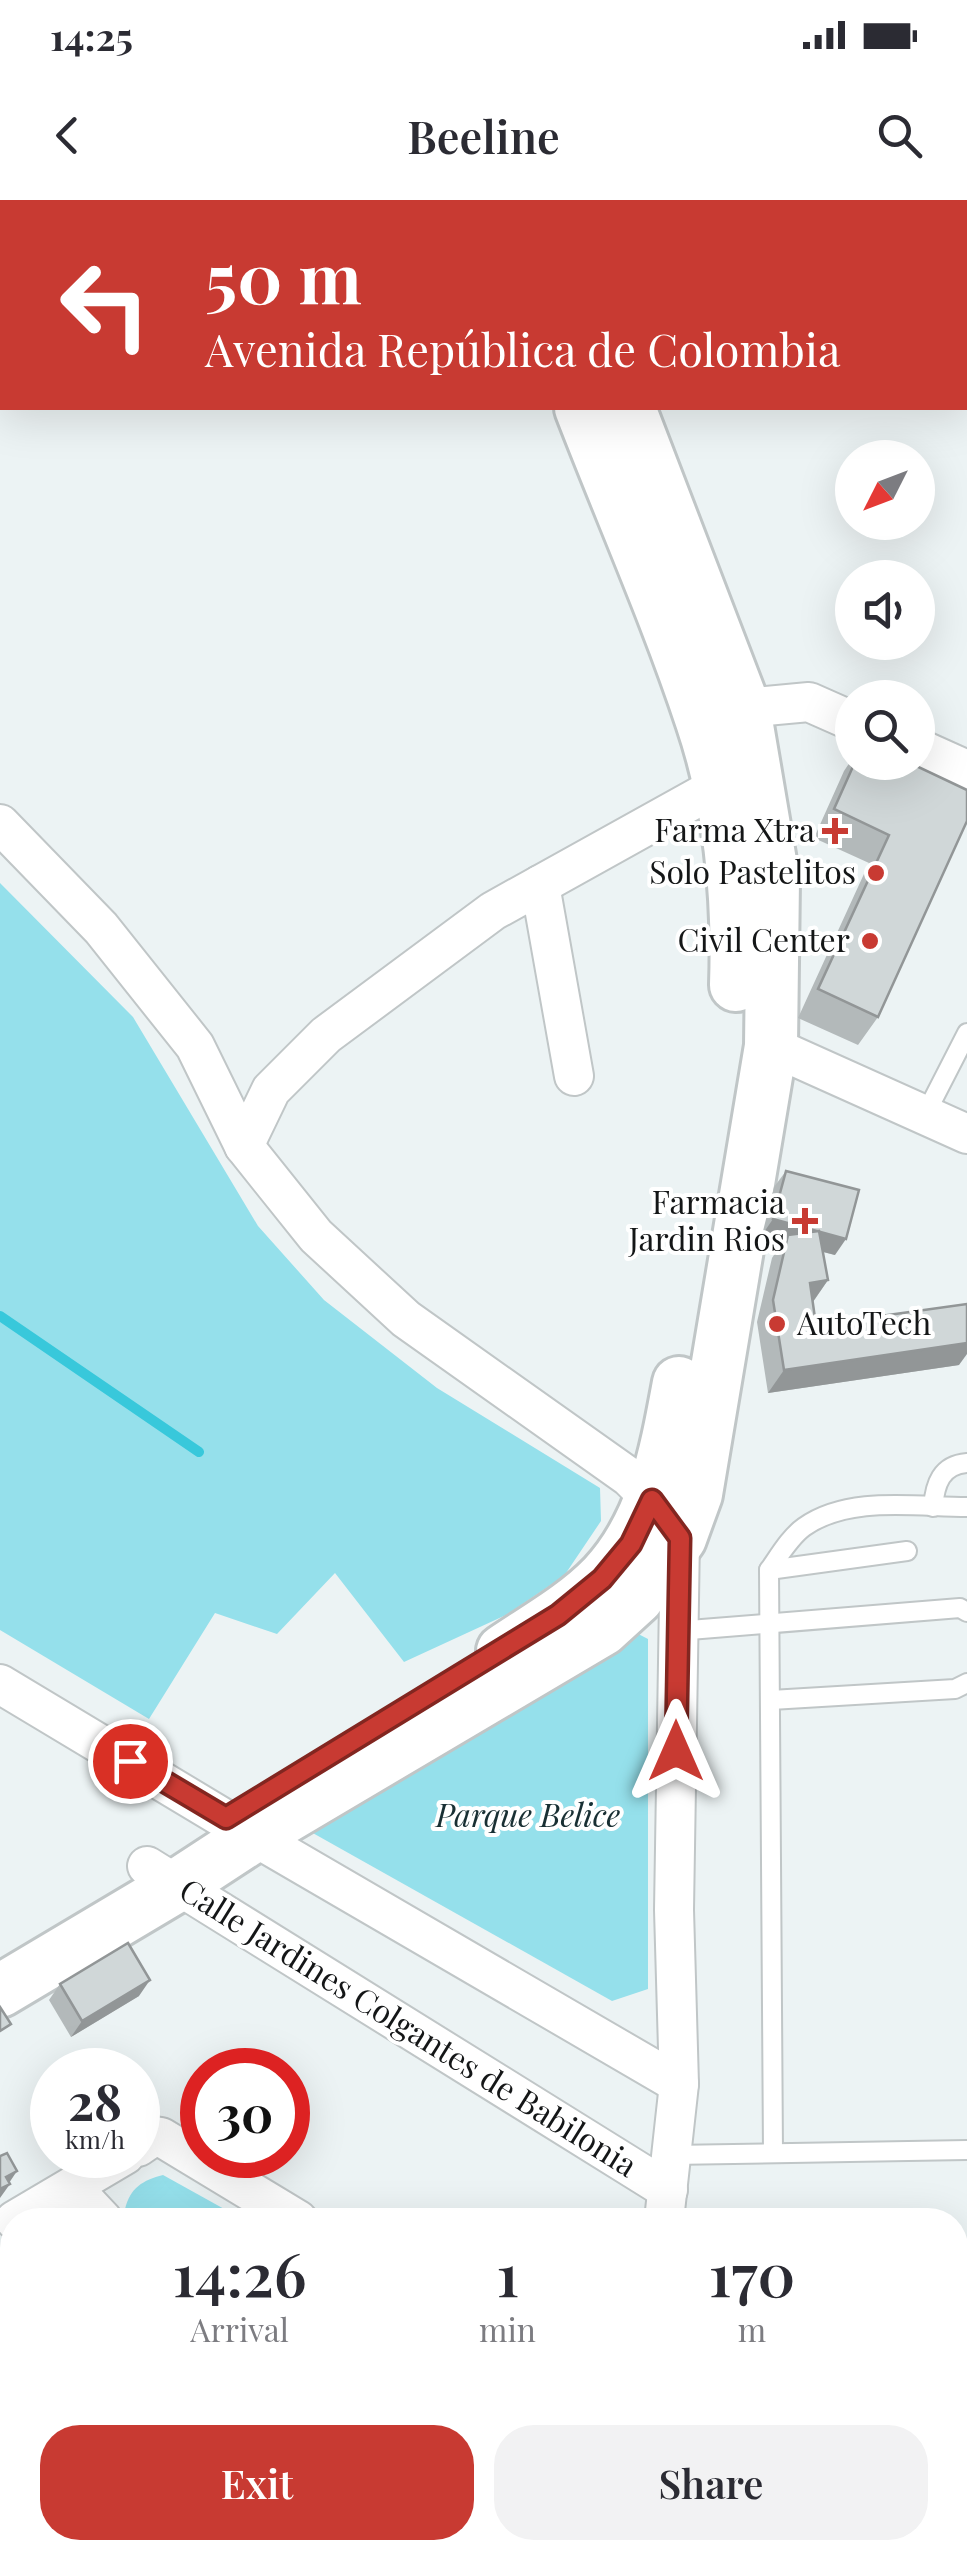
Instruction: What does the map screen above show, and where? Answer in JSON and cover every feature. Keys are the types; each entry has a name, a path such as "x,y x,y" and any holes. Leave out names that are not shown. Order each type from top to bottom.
{"main road":[{"path":"581,410 724,716 718,786 727,822 738,934 734,1074 666,1452 666,1519"},
{"path":"0,1991 163,1876 558,1615 602,1579 631,1544 696,1494 771,1046 773,879 630,410"},
{"path":"0,1955 163,1876"}],"street":[{"path":"724,716 809,702 835,713"},
{"path":"935,756 967,770"},
{"path":"244,1146 271,1090 326,1035 493,912 718,786"},
{"path":"0,824 101,928 194,1046 244,1146 316,1236 406,1318 629,1477 666,1519 676,1632 674,1910 679,2084 668,2188"},
{"path":"540,885 574,1076"},
{"path":"771,1046 967,1134"},
{"path":"0,1684 679,2084"},
{"name":"Calle Jardines Colgantes de Babilonia","path":"163,1876 668,2188"},
{"path":"160,2137 278,2208"},
{"path":"37,2208 89,2178"},
{"path":"73,2188 92,2208"}],"lane":[{"path":"924,1115 967,1032"},
{"path":"933,1507 940,1476 950,1466 967,1463"},
{"path":"773,2153 769,1570 804,1526 842,1510 862,1506 967,1507"},
{"path":"769,1570 907,1550"},
{"path":"676,1632 960,1608 967,1612"},
{"path":"770,1700 955,1689 967,1683"},
{"path":"668,2188 773,2153 967,2150"}],"green space":[{"path":"0,883 133,1017 258,1226 324,1300 437,1388 600,1488 601,1521 564,1576 506,1615 404,1662 335,1573 277,1634 215,1613 149,1719 0,1630"},
{"name":"Parque Belice","path":"617,1623 648,1639 648,1989 612,2001 311,1832"},
{"path":"163,2175 222,2208 125,2208 134,2190"}],"building":[{"name":"Civil Center","path":"935,775 967,790 967,821 878,1017 818,989 889,835 834,809 847,780 935,780"},
{"path":"786,1171 859,1190 846,1239 773,1219"},
{"path":"819,1231 828,1280 810,1283 816,1325 967,1304 967,1343 784,1370 773,1300 788,1235"},
{"path":"128,1943 150,1980 82,2021 60,1984"},
{"path":"0,2007 11,2024 0,2031"},
{"path":"7,2153 17,2171 6,2177 10,2184 0,2189 0,2156"}],"waterway":[{"path":"0,1316 199,1452"}],"place":[{"name":"Farma Xtra","path":"835,831"},
{"name":"Solo Pastelitos","path":"876,873"},
{"name":"Civil Center","path":"870,941"},
{"name":"Farmacia Jardin Rios","path":"805,1221"},
{"name":"AutoTech","path":"777,1324"}],"route":[{"path":"130,1761 226,1818 558,1615 602,1579 631,1544 652,1500 680,1538 676,1751"}]}
